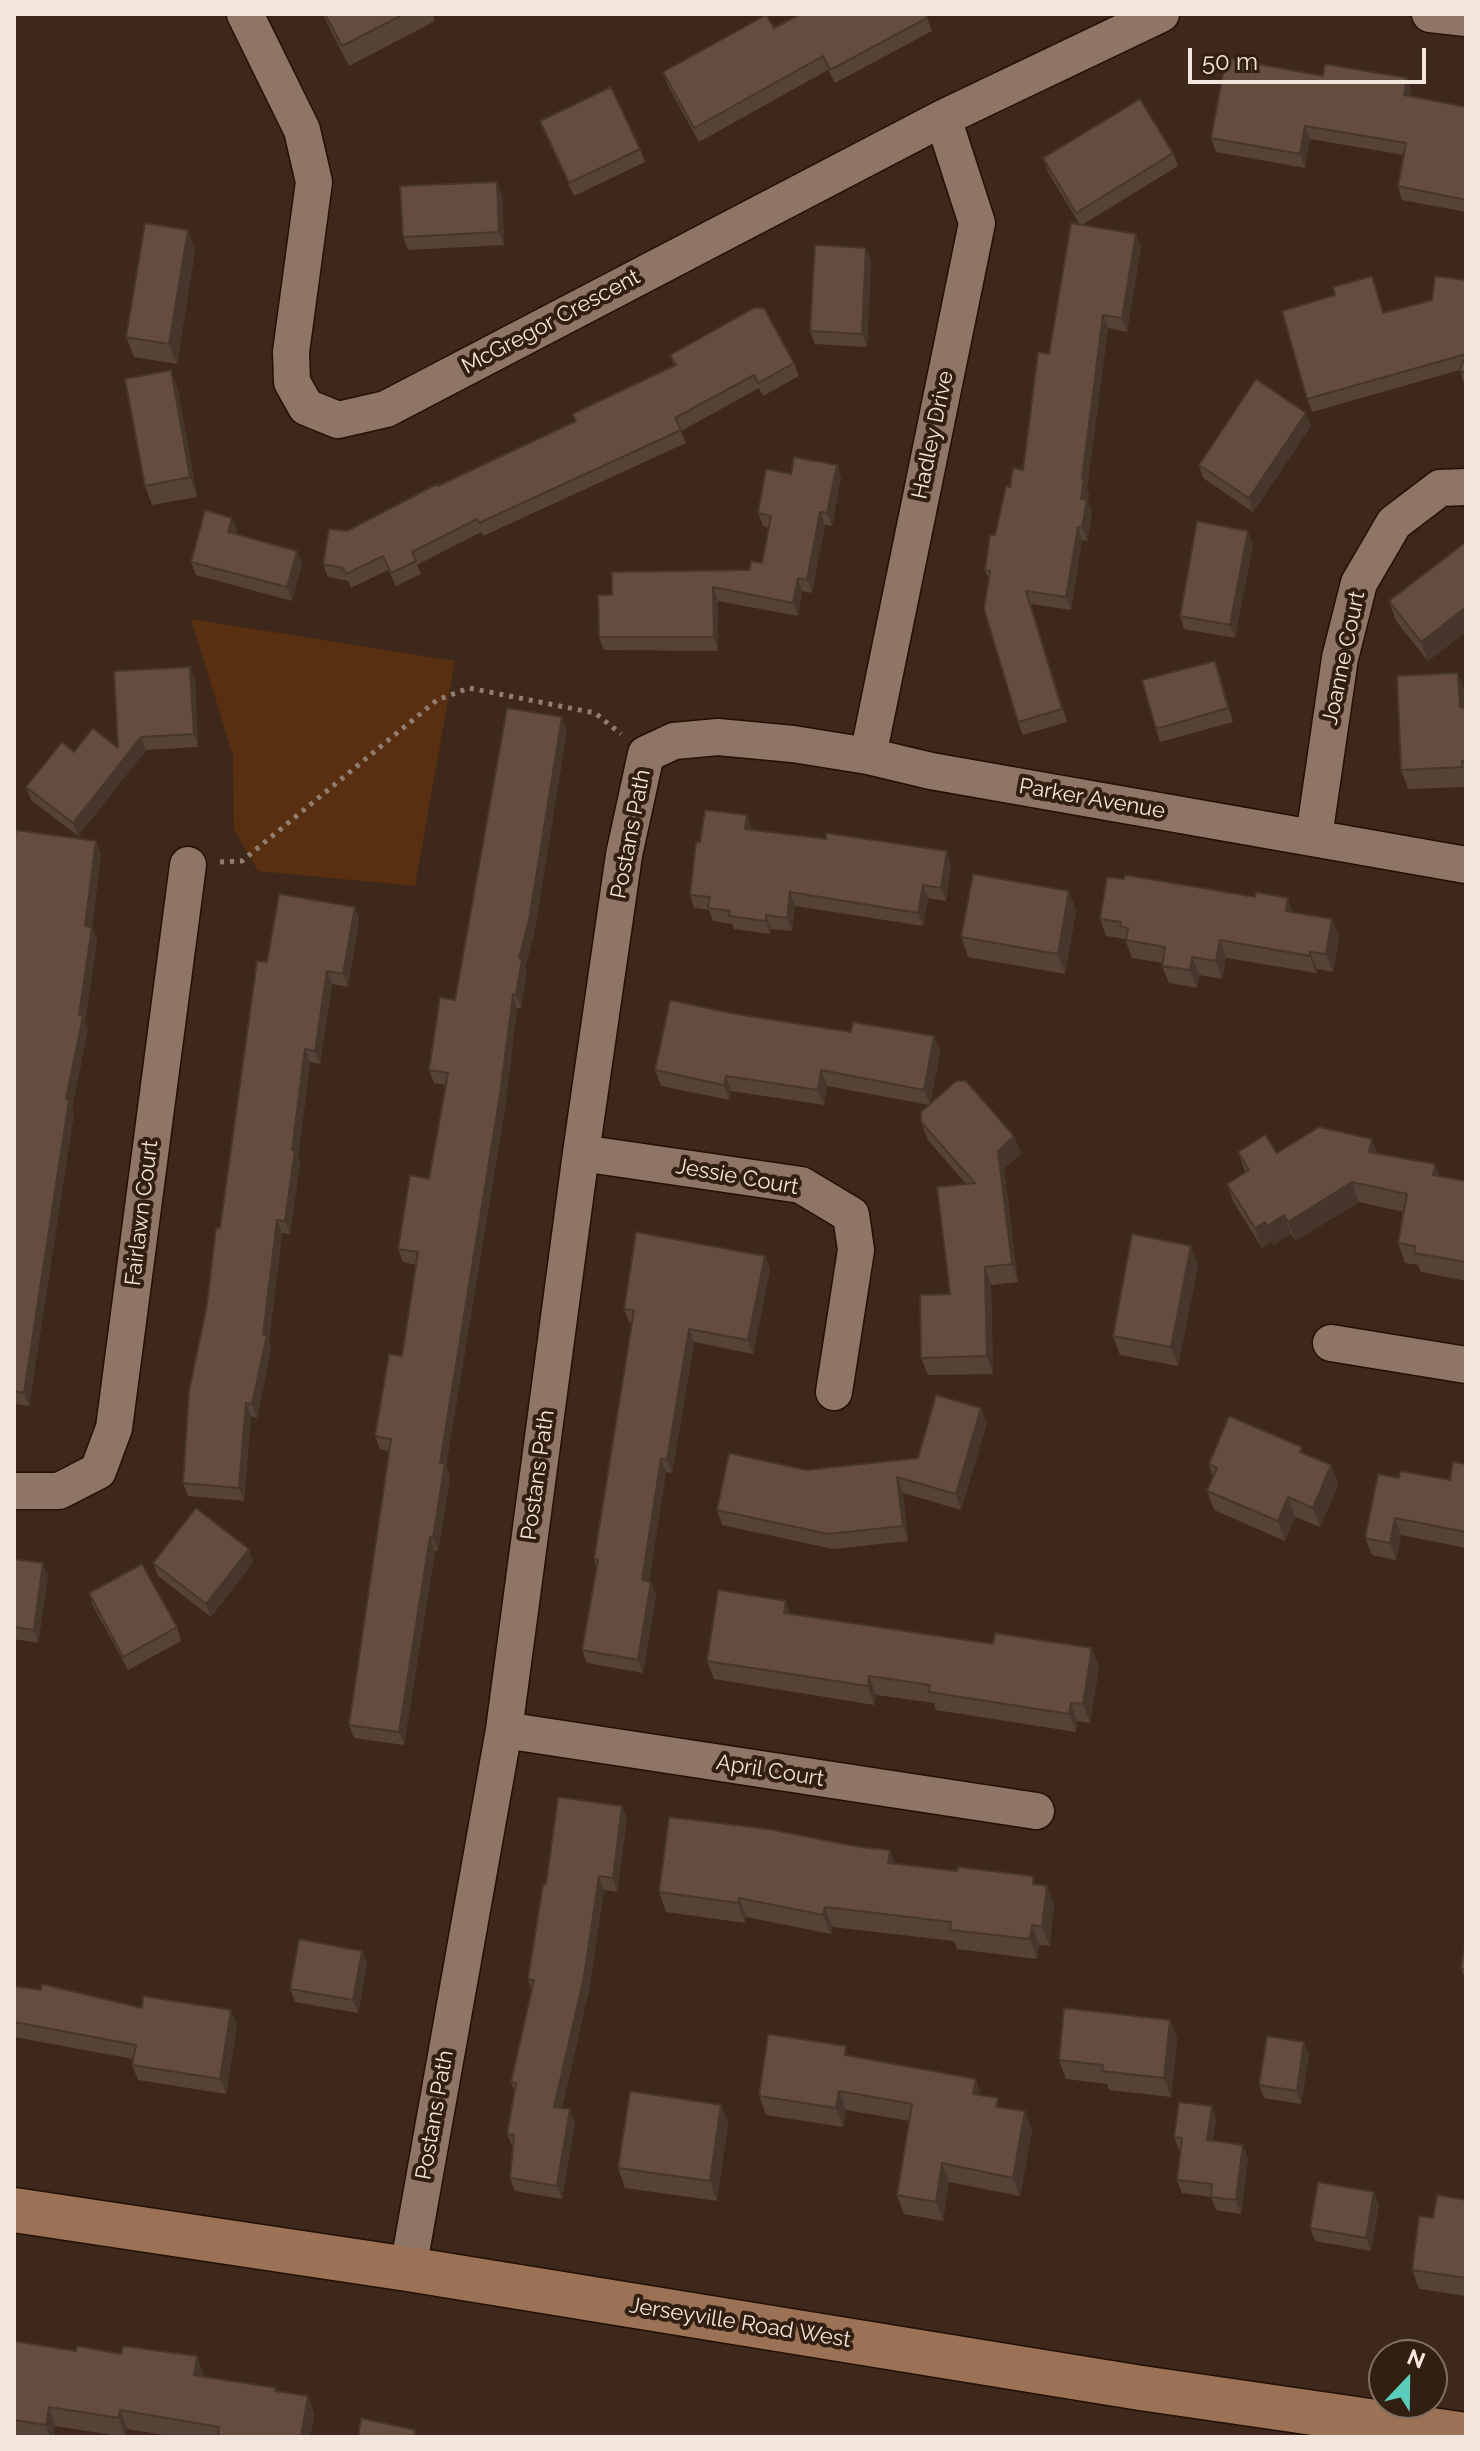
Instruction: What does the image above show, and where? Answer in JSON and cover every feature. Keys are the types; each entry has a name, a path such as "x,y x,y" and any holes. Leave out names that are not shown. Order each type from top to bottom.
{"main road":[{"name":"Jerseyville Road West","path":"14,2210 408,2269 1141,2388 1466,2435"}],"street":[{"name":"McGregor Crescent","path":"245,14 302,130 314,182 291,352 292,382 306,407 338,420 386,409 943,118 1161,14"},
{"path":"1430,14 1466,18"},
{"name":"Hadley Drive","path":"868,756 977,223 943,118"},
{"name":"Joanne Court","path":"1314,837 1340,658 1359,583 1394,523 1440,488 1466,487"},
{"name":"Parker Avenue","path":"718,737 793,744 868,756 931,771 1466,865"},
{"name":"Postans Path","path":"408,2269 504,1730 624,855 646,754 674,741 718,737"},
{"name":"Fairlawn Court","path":"14,1491 59,1491 98,1471 114,1428 188,865"},
{"name":"Jessie Court","path":"581,1153 801,1185 851,1215 856,1250 834,1392"},
{"path":"1331,1343 1466,1365"},
{"name":"April Court","path":"504,1730 1036,1811"}],"path":[{"path":"188,865 242,861 437,700 469,688 595,713 646,754"}],"shaded area":[{"path":"191,619 455,661 415,886 258,871 234,830 233,756"}],"building":[{"path":"325,14 404,14 342,46"},
{"path":"801,14 925,14 927,18 830,70 823,56 694,128 663,72 766,15 774,28"},
{"path":"1226,58 1323,76 1325,64 1407,78 1404,95 1466,107 1466,200 1398,186 1406,143 1305,126 1300,154 1211,138"},
{"path":"611,87 640,149 569,183 540,121"},
{"path":"1140,99 1173,153 1076,213 1043,158"},
{"path":"497,182 499,232 403,237 400,186"},
{"path":"145,223 188,230 169,344 126,337"},
{"path":"1071,223 1136,234 1122,318 1103,315 1082,479 1081,499 1087,499 1082,528 1078,527 1066,597 1026,591 1062,709 1018,722 984,609 990,571 985,570 990,535 995,535 1006,486 1010,487 1013,468 1023,470 1038,352 1049,354"},
{"path":"815,245 866,248 862,334 810,331"},
{"path":"1372,276 1383,313 1432,300 1435,276 1466,280 1466,354 1307,399 1282,311 1335,295 1333,287"},
{"path":"754,308 764,308 794,363 758,383 754,375 675,418 681,430 479,523 477,519 412,552 416,561 391,573 383,556 346,574 343,568 323,564 329,529 347,531 437,484 576,421 572,414 676,365 670,355"},
{"path":"1466,355 1466,372 1459,371"},
{"path":"171,370 190,477 145,486 125,379"},
{"path":"1256,379 1306,413 1249,498 1199,465"},
{"path":"794,457 837,465 827,513 820,512 807,580 798,578 793,603 713,587 714,637 599,637 598,595 612,595 612,572 750,570 751,561 762,563 771,516 758,513 766,469 791,474"},
{"path":"205,510 232,518 228,532 297,551 287,587 191,562"},
{"path":"1197,521 1248,531 1230,625 1180,616"},
{"path":"1466,542 1466,607 1421,642 1389,601"},
{"path":"1215,661 1228,708 1156,729 1142,680"},
{"path":"190,667 194,734 141,737 73,823 26,787 62,742 74,752 93,728 118,748 114,671"},
{"path":"1458,673 1460,707 1466,708 1466,762 1462,761 1462,767 1401,770 1397,676"},
{"path":"507,708 562,717 529,920 519,958 522,959 516,995 513,994 500,1095 440,1463 445,1463 399,1732 349,1725 391,1439 375,1436 389,1354 402,1356 418,1252 398,1249 410,1175 429,1179 448,1073 429,1070 440,997 455,1000"},
{"path":"705,810 747,815 745,829 826,839 826,833 947,851 941,888 923,885 918,913 790,892 787,918 766,915 766,921 729,916 730,911 708,908 710,897 690,895 696,842 700,842"},
{"path":"16,830 96,841 85,926 92,927 79,1015 83,1016 66,1099 69,1100 24,1393 14,1391"},
{"path":"973,874 1069,891 1058,954 961,937"},
{"path":"1125,875 1255,897 1256,892 1288,898 1286,911 1332,919 1326,954 1310,952 1310,956 1220,940 1216,961 1192,957 1190,970 1162,966 1165,947 1126,940 1128,928 1120,926 1121,922 1100,919 1107,877 1124,879"},
{"path":"279,894 355,907 343,974 327,971 315,1051 305,1049 285,1221 277,1220 263,1335 267,1335 252,1404 246,1403 239,1488 183,1483 189,1391 207,1304 216,1228 220,1228 257,961 267,962"},
{"path":"670,1000 851,1032 853,1022 934,1036 924,1090 821,1070 818,1090 726,1076 724,1085 655,1070"},
{"path":"956,1081 966,1081 1014,1136 998,1151 1012,1264 985,1267 987,1356 921,1358 920,1295 950,1294 937,1187 975,1183 921,1122 921,1112"},
{"path":"1319,1127 1372,1139 1369,1152 1435,1164 1433,1175 1466,1181 1466,1262 1414,1253 1415,1246 1398,1243 1407,1194 1352,1182 1288,1222 1284,1215 1267,1226 1265,1222 1255,1228 1227,1184 1249,1170 1238,1152 1265,1135 1277,1153"},
{"path":"636,1232 765,1256 748,1340 689,1329 667,1460 661,1459 642,1580 651,1582 638,1660 582,1650 634,1310 624,1309"},
{"path":"1132,1234 1191,1246 1171,1347 1113,1336"},
{"path":"936,1395 981,1408 956,1494 897,1477 903,1526 828,1534 717,1510 729,1453 806,1470 918,1458"},
{"path":"1229,1416 1302,1447 1300,1452 1331,1465 1313,1508 1288,1497 1278,1521 1207,1491 1217,1468 1209,1464"},
{"path":"1453,1462 1466,1464 1466,1532 1395,1518 1390,1543 1365,1538 1378,1474 1399,1478 1400,1471 1450,1480"},
{"path":"196,1508 249,1549 206,1604 153,1563"},
{"path":"14,1559 43,1563 34,1630 14,1627"},
{"path":"142,1564 177,1627 123,1657 89,1593"},
{"path":"718,1590 786,1601 784,1613 993,1644 995,1633 1092,1648 1083,1704 1071,1703 1069,1714 929,1692 930,1685 869,1676 868,1686 707,1661"},
{"path":"558,1797 622,1806 613,1878 599,1876 584,1977 554,2107 570,2109 557,2186 510,2178 514,2135 507,2134 516,2083 511,2082 534,1980 528,1979"},
{"path":"669,1817 768,1829 890,1850 888,1863 1033,1876 1033,1884 1047,1886 1042,1927 1032,1925 1030,1939 950,1930 951,1922 825,1907 823,1915 739,1898 738,1903 659,1892"},
{"path":"1466,1938 1466,1969 1461,1969"},
{"path":"299,1939 362,1951 353,2000 290,1989"},
{"path":"42,1984 142,2008 143,1996 231,2010 220,2079 132,2065 136,2045 14,2022 14,1986 41,1990"},
{"path":"1064,2008 1170,2020 1164,2078 1102,2071 1103,2065 1059,2060"},
{"path":"768,2034 846,2046 845,2055 976,2079 973,2094 998,2098 996,2107 1025,2111 1013,2178 942,2163 936,2202 897,2195 912,2104 839,2091 836,2108 759,2096"},
{"path":"1267,2036 1304,2042 1297,2091 1259,2085"},
{"path":"630,2091 721,2105 710,2181 618,2168"},
{"path":"1179,2102 1212,2106 1207,2140 1243,2145 1236,2200 1211,2197 1212,2184 1177,2180 1182,2138 1174,2137"},
{"path":"1318,2182 1374,2192 1366,2238 1310,2228"},
{"path":"1437,2195 1466,2200 1466,2278 1412,2270 1419,2216 1433,2218"},
{"path":"14,2341 76,2351 77,2346 121,2354 123,2346 197,2356 194,2375 308,2396 301,2437 218,2437 219,2427 120,2410 119,2418 49,2407 46,2425 14,2420"},
{"path":"361,2418 415,2430 414,2437 358,2437"}]}
